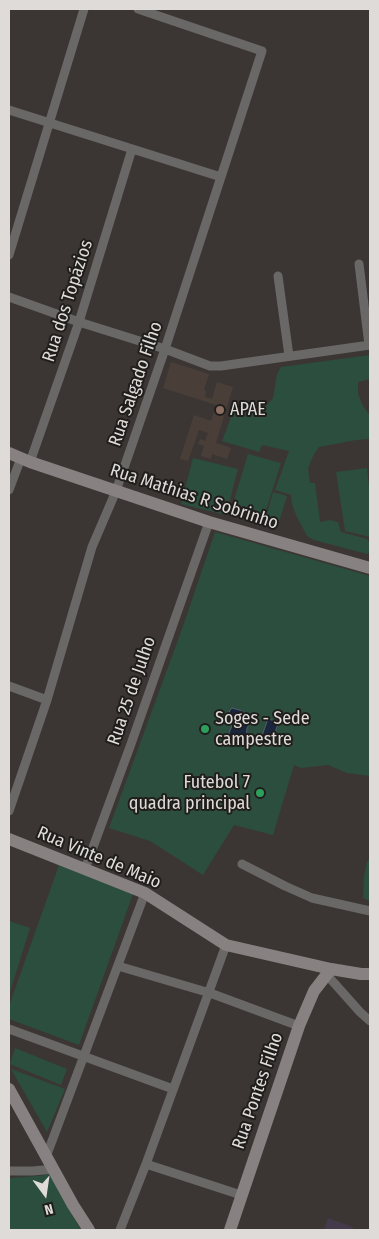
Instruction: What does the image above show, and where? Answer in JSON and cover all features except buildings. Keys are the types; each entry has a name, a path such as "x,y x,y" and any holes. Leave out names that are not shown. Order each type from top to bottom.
{"street":[{"path":"9,255 84,9"},
{"name":"Rua Salgado Filho","path":"9,811 47,700 92,547 116,491 165,349 262,51 138,9"},
{"path":"9,110 221,177"},
{"name":"Rua dos Topázios","path":"9,490 20,458 79,322 132,149"},
{"path":"9,297 210,366 221,366 369,345 360,264"},
{"path":"278,276 289,356"},
{"name":"Rua Mathias R Sobrinho","path":"20,458 209,522 370,568"},
{"name":"Rua 25 de Julho","path":"85,869 209,522"},
{"path":"9,686 47,700"},
{"name":"Rua Vinte de Maio","path":"9,839 146,893 226,945 329,972 370,974"},
{"path":"242,864 312,898 370,911"},
{"path":"46,1157 146,893"},
{"path":"120,1230 226,945"},
{"path":"118,966 210,992 299,1026"},
{"path":"329,972 360,1012 370,1021"},
{"name":"Rua Pontes Filho","path":"230,1230 299,1026 314,990 329,972"},
{"path":"9,1029 173,1089"},
{"path":"9,1089 73,1205 89,1230"},
{"path":"146,1164 241,1195"},
{"path":"9,1171 33,1172 54,1169"}],"shaded area":[{"name":"APAE","path":"171,362 209,374 204,390 206,391 205,397 212,399 217,382 233,387 216,443 231,448 227,459 212,454 211,459 201,456 204,446 198,444 200,439 205,441 208,433 199,430 188,461 180,459 194,415 211,421 216,405 163,388"},
{"path":"328,1218 353,1227 352,1230 324,1230"}],"green space":[{"path":"370,355 370,379 358,382 358,394 369,414 369,439 319,447 308,469 310,483 315,483 320,522 330,520 338,522 341,532 367,539 370,543 370,552 367,554 314,540 307,536 296,515 291,495 275,490 289,451 262,445 259,452 222,441 234,409 241,406 266,406 273,398 277,374 281,367"},
{"path":"248,454 281,463 263,520 231,510"},
{"path":"193,458 238,469 226,515 181,504"},
{"path":"367,468 370,495 370,537 345,531 336,472"},
{"path":"273,492 287,496 278,525 265,521"},
{"path":"215,532 370,576 370,776 347,773 328,765 301,768 294,765 273,835 234,825 203,875 150,841 109,828 181,632"},
{"path":"370,858 370,901 363,898 364,876 367,862"},
{"path":"59,865 133,894 79,1045 9,1019 9,1006"},
{"path":"9,921 30,928 9,995"},
{"path":"15,1048 67,1069 61,1085 10,1064"},
{"path":"11,1069 65,1089 47,1132"},
{"path":"50,1174 80,1229 9,1230 9,1178"}],"water":[{"path":"232,708 254,717 247,728 246,742 243,743 230,738 229,733 234,721 229,713"},
{"path":"268,719 279,722 269,747 259,744"}],"place":[{"name":"APAE","path":"220,410"},
{"name":"Soges - Sede campestre","path":"205,729"},
{"name":"Futebol 7 quadra principal","path":"260,793"}]}
